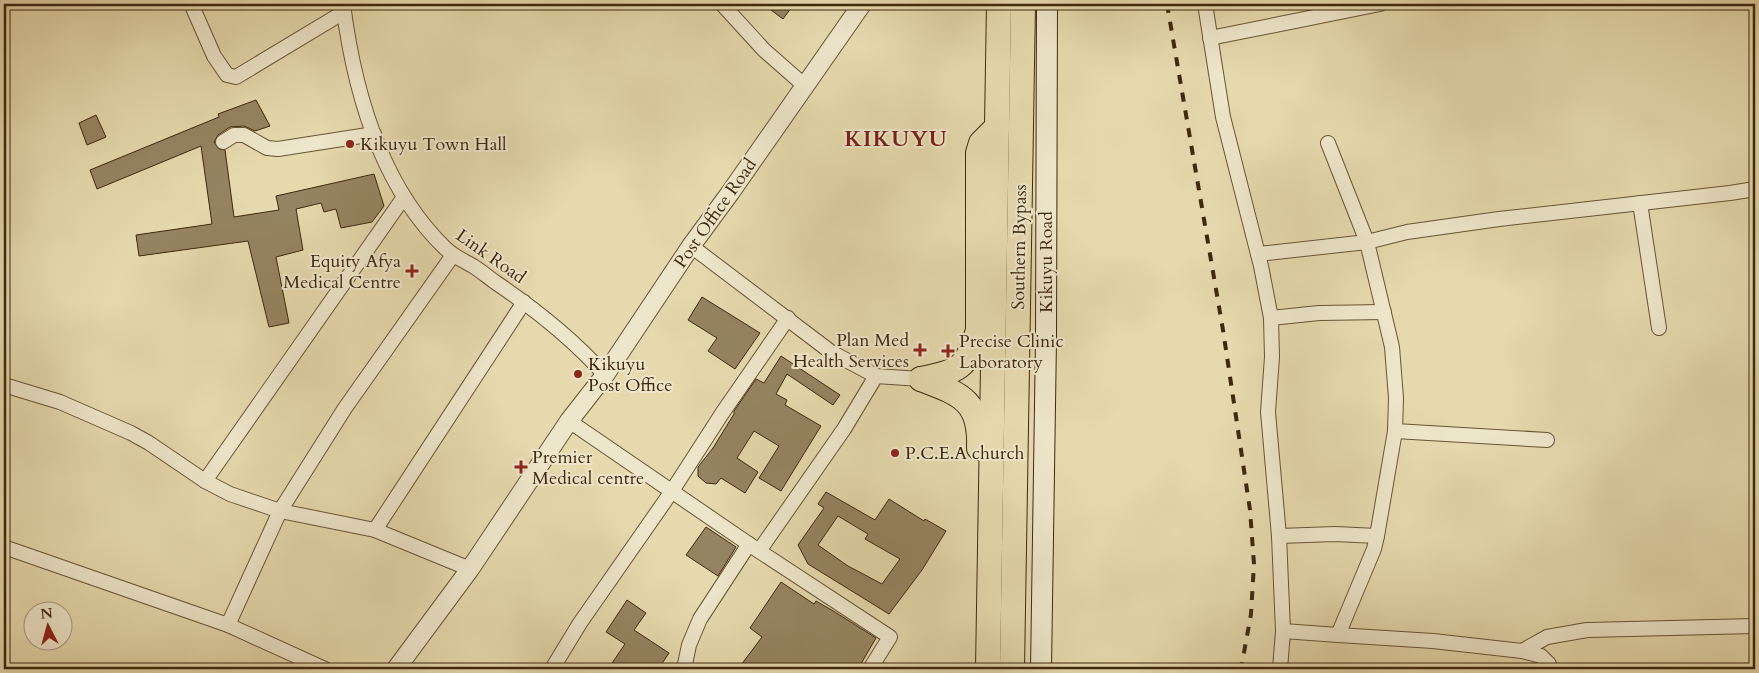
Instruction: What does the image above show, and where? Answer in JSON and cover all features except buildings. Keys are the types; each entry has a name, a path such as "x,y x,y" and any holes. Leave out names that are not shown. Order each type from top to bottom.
{"highway":[{"name":"Southern Bypass","path":"988,669 999,4"},
{"name":"Southern Bypass","path":"1012,669 1024,4"},
{"path":"921,379 952,370 967,360 972,351 978,330 978,153 981,143 997,127"},
{"path":"921,379 954,392 974,411 979,438 975,547 978,564 989,584"}],"main road":[{"name":"Kikuyu Road","path":"1041,669 1046,339 1047,4"}],"street":[{"path":"722,4 764,50 805,86"},
{"name":"Post Office Road","path":"396,669 470,569 568,421 605,375 691,246 862,4"},
{"path":"1205,4 1229,142 1258,254 1271,318 1272,357 1268,412 1279,536 1284,631 1280,669"},
{"path":"1210,38 1380,4"},
{"path":"193,8 214,56 227,75 236,76 343,8"},
{"name":"Link Road","path":"343,8 359,86 374,134 388,171 416,215 445,249 524,302 589,356 605,375"},
{"path":"223,142 234,135 244,135 268,148 278,149 374,134"},
{"path":"1328,143 1366,242 1392,347 1396,398 1395,432 1374,549 1338,635"},
{"path":"1258,254 1366,242 1407,232 1499,219 1755,189"},
{"path":"205,480 404,196"},
{"path":"1640,203 1659,328"},
{"path":"691,246 831,352 876,376 921,379"},
{"path":"228,626 280,511 344,408 453,255"},
{"path":"375,530 524,302"},
{"path":"1271,318 1319,313 1384,312"},
{"path":"552,669 580,624 788,318"},
{"path":"684,669 689,645 700,618 844,429 876,376"},
{"path":"4,386 60,402 131,433 230,494 280,511 375,530 470,569"},
{"path":"568,421 890,637 870,669"},
{"path":"1395,432 1547,440"},
{"path":"1279,536 1335,534 1377,536"},
{"path":"4,547 228,626 325,669"},
{"path":"1522,650 1547,637 1587,630 1755,626"},
{"path":"1284,631 1432,641 1522,650 1541,656 1549,664 1550,669"}],"railway":[{"path":"1167,4 1223,330 1250,510 1254,564 1251,614 1241,669"}],"place":[{"name":"Kikuyu Town Hall","path":"350,144"},
{"name":"Equity Afya Medical Centre","path":"412,271"},
{"name":"Plan Med Health Services","path":"920,350"},
{"name":"Precise Clinic Laboratory","path":"948,351"},
{"name":"Kikuyu Post Office","path":"578,374"},
{"name":"P.C.E.A church","path":"895,453"},
{"name":"Premier Medical centre","path":"521,467"}],"district":[{"name":"KIKUYU","path":"896,138"}]}
